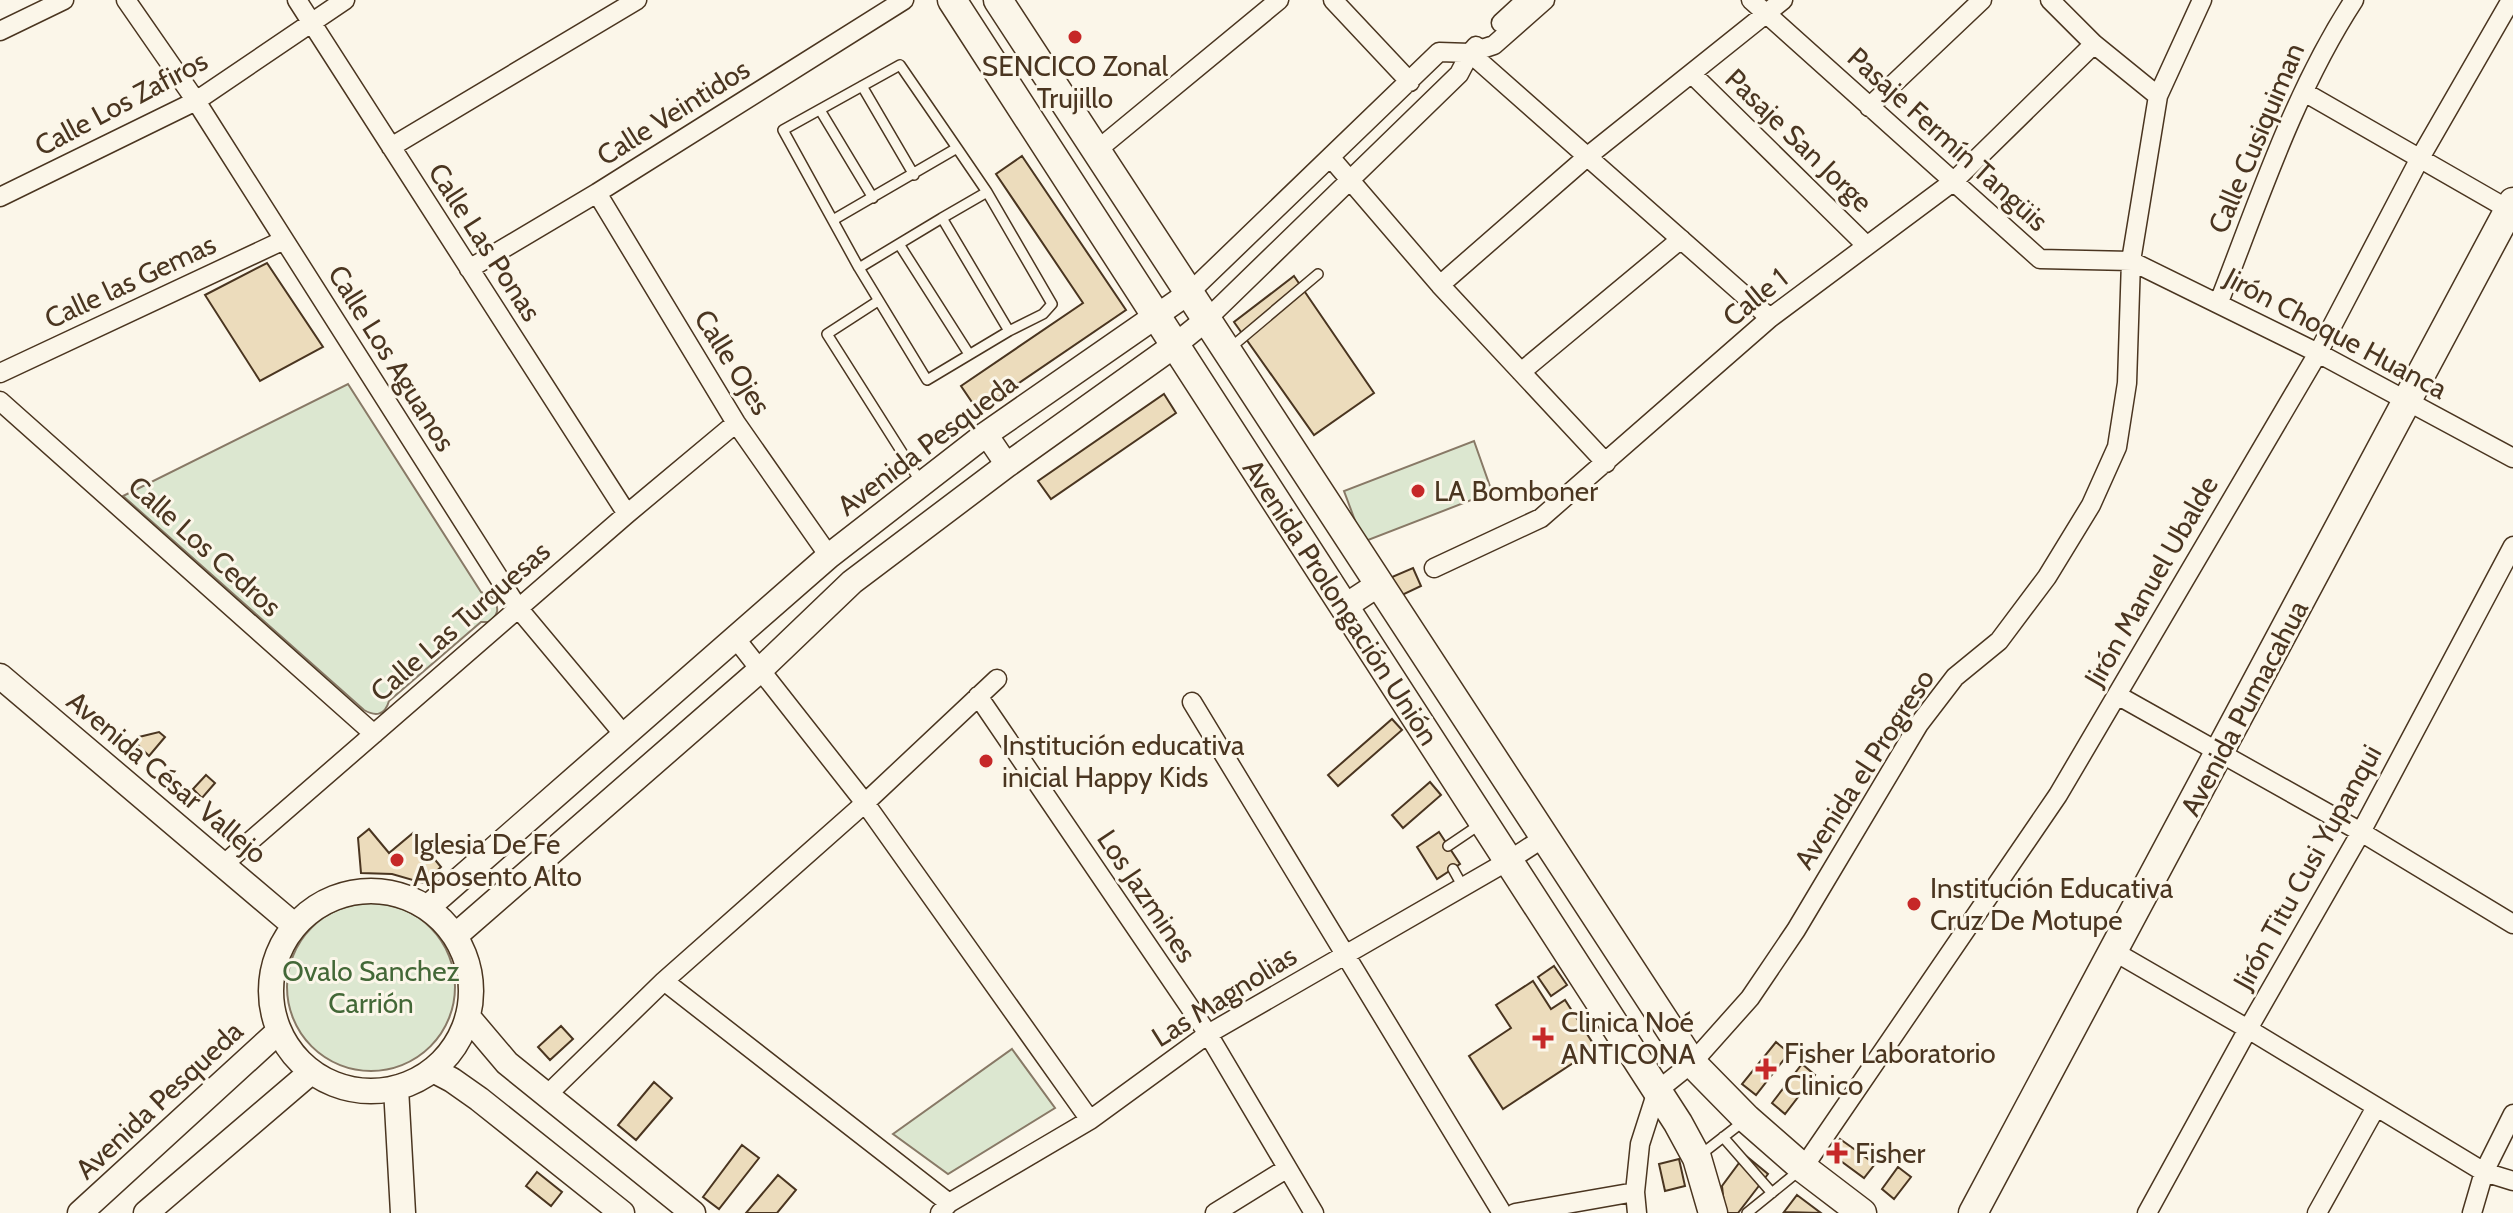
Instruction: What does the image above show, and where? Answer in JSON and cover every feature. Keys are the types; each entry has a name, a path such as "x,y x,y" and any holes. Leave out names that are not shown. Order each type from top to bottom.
{"main road":[{"name":"Avenida Prolongación Unión","path":"952,0 1678,1123 1697,1158 1713,1213"},
{"name":"Avenida Prolongación Unión","path":"998,0 1692,1063 1747,1119 1803,1168 1862,1213"},
{"name":"Avenida Pumacahua","path":"1973,1213 2512,208"},
{"name":"Avenida Pesqueda","path":"427,908 829,556 986,434 1156,316"},
{"path":"455,936 759,671 852,582 1007,465 1175,345"},
{"path":"1344,607 1379,584"},
{"name":"Avenida César Vallejo","path":"0,676 295,926"},
{"path":"372,890 401,895 427,908 455,936 465,955 470,975 468,1017 460,1037 433,1070 396,1088 366,1092 337,1086 311,1072 292,1053 279,1031 272,1009 274,965 282,944 295,926 317,907 344,894 372,890"},
{"path":"468,1017 507,1063 693,1213"},
{"name":"Avenida Pesqueda","path":"80,1213 279,1031"},
{"path":"433,1070 479,1099 622,1213"},
{"path":"146,1213 311,1072"},
{"path":"396,1088 403,1213"}],"street":[{"path":"0,31 64,0"},
{"name":"Calle Los Aguanos","path":"126,0 196,101 518,608 625,736"},
{"name":"Calle Las Ponas","path":"297,0 627,514"},
{"name":"Calle Los Zafiros","path":"0,197 196,101 345,0"},
{"path":"391,147 637,0"},
{"name":"Calle Veintidos","path":"469,269 597,193 904,0"},
{"path":"1096,151 1279,0"},
{"path":"1333,0 1410,82"},
{"path":"1175,345 1206,320 1459,74 1470,53 1526,0"},
{"path":"1470,53 1494,45 1545,0"},
{"name":"Pasaje Fermín Tangüis","path":"1751,0 2040,259 2131,261"},
{"path":"1440,285 1588,156 1783,0"},
{"path":"1869,107 1982,0"},
{"path":"2050,0 2094,44 2158,96"},
{"name":"Avenida el Progreso","path":"1657,1091 1692,1063 1750,998 1796,930 1919,724 1955,677 1999,641 2047,577 2091,505 2117,447 2127,383 2131,261 2158,96 2202,0"},
{"name":"Calle Cusiquiman","path":"2219,302 2284,136 2328,39 2354,0"},
{"name":"Jirón Manuel Ubalde","path":"1803,1168 2058,795 2318,353 2420,158 2511,0"},
{"name":"Calle 1","path":"1434,568 1541,518 1770,318 1954,181 2094,44"},
{"name":"Avenida Pesqueda","path":"1156,316 1189,293 1439,52 1470,53"},
{"path":"1470,53 1770,318"},
{"name":"Pasaje San Jorge","path":"1692,74 1867,246"},
{"path":"2304,92 2512,208"},
{"path":"1331,158 1440,285 1606,463"},
{"name":"Calle Ojes","path":"597,193 736,423 829,556"},
{"path":"1521,372 1681,239"},
{"name":"Calle las Gemas","path":"0,373 284,240"},
{"name":"Jirón Choque Huanca","path":"2131,261 2318,353 2513,458"},
{"name":"Calle Los Cedros","path":"0,401 374,734"},
{"name":"Calle Las Turquesas","path":"224,864 736,423"},
{"path":"986,434 1007,465"},
{"name":"Jirón Titu Cusi Yupanqui","path":"2147,1213 2361,832 2513,546"},
{"path":"736,639 865,803 1090,1120"},
{"path":"547,1095 664,981 865,803 997,679"},
{"path":"2117,695 2361,832 2513,924"},
{"name":"Los Jazmines","path":"978,696 1208,1034 1314,1213"},
{"path":"1192,702 1502,1213"},
{"name":"Las Magnolias","path":"944,1208 1090,1120 1208,1034 1545,837"},
{"path":"2115,952 2484,1172 2513,1181"},
{"path":"664,981 944,1208"},
{"path":"1637,1213 1635,1192 1640,1144 1657,1091"},
{"path":"2317,1213 2376,1107"},
{"path":"2472,1213 2484,1172 2513,1114"},
{"path":"1215,1213 1286,1169"},
{"path":"1515,1213 1635,1192"}],"lane":[{"path":"900,65 987,192 1052,304 1043,314 927,380 878,301 783,130 820,110 900,65"},
{"path":"862,86 914,175"},
{"path":"820,110 873,198"},
{"path":"833,220 957,148"},
{"path":"859,268 987,192"},
{"path":"942,218 1009,331"},
{"path":"899,244 969,354"},
{"path":"1226,351 1318,274"},
{"path":"878,301 827,334 922,484"},
{"path":"1448,846 1483,822"},
{"path":"1453,869 1463,887"},
{"path":"1697,1158 1747,1119"},
{"path":"1723,1137 1772,1193"},
{"path":"1747,1213 1803,1168"}],"green space":[{"path":"348,384 481,592 495,599 497,606 497,612 489,622 481,622 389,701 382,712 376,714 364,710 123,496"},
{"name":"LA Bomboner","path":"1474,441 1492,492 1363,542 1344,491"},
{"name":"Ovalo Sanchez Carrión","path":"371,903 403,910 418,917 430,928 441,940 448,955 455,987 448,1019 441,1034 430,1046 418,1057 403,1064 371,1071 339,1064 324,1057 312,1046 301,1034 294,1019 287,987 294,955 301,940 312,928 324,917 339,910"},
{"path":"1012,1049 1055,1108 948,1174 893,1134"}],"building":[{"path":"1022,156 1126,310 978,411 961,386 1083,303 996,174"},
{"path":"267,263 323,347 260,381 205,295"},
{"path":"1294,276 1374,393 1314,435 1234,322"},
{"path":"1164,394 1176,413 1051,499 1038,481"},
{"path":"1413,568 1421,586 1400,596 1392,577"},
{"path":"1392,719 1402,730 1338,786 1328,775"},
{"path":"159,732 165,737 149,756 135,742 139,737"},
{"path":"206,775 215,783 202,798 193,789"},
{"path":"1430,782 1441,795 1403,828 1392,815"},
{"name":"Iglesia De Fe Aposento Alto","path":"369,829 389,853 413,833 441,867 423,883 392,874 361,873 358,838"},
{"path":"1439,832 1460,864 1437,879 1417,847"},
{"path":"1554,966 1567,985 1551,996 1538,977"},
{"name":"Clinica Noé ANTICONA","path":"1533,981 1551,1009 1565,1000 1596,1048 1503,1109 1469,1056 1511,1028 1496,1005"},
{"path":"561,1026 573,1039 550,1060 538,1047"},
{"name":"Fisher Laboratorio Clinico","path":"1776,1042 1789,1053 1756,1095 1742,1084"},
{"path":"1802,1064 1815,1075 1785,1114 1772,1103"},
{"path":"654,1082 672,1098 636,1140 618,1125"},
{"path":"1840,1139 1875,1164 1864,1178 1830,1153"},
{"path":"742,1145 759,1158 719,1209 703,1197"},
{"path":"1745,1155 1768,1174 1738,1213 1725,1213 1722,1186"},
{"path":"1679,1159 1685,1186 1665,1191 1659,1164"},
{"path":"1898,1167 1911,1177 1894,1199 1882,1189"},
{"path":"537,1172 562,1192 551,1206 526,1186"},
{"path":"778,1175 796,1190 777,1213 746,1213"},
{"path":"1797,1195 1821,1213 1784,1212"}],"place":[{"name":"SENCICO Zonal Trujillo","path":"1075,37"},
{"name":"LA Bomboner","path":"1418,491"},
{"name":"Institución educativa inicial Happy Kids","path":"986,761"},
{"name":"Iglesia De Fe Aposento Alto","path":"397,860"},
{"name":"Institución Educativa Cruz De Motupe","path":"1914,904"},
{"name":"Clinica Noé ANTICONA","path":"1543,1038"},
{"name":"Fisher Laboratorio Clinico","path":"1766,1069"},
{"name":"Fisher","path":"1837,1153"}]}
